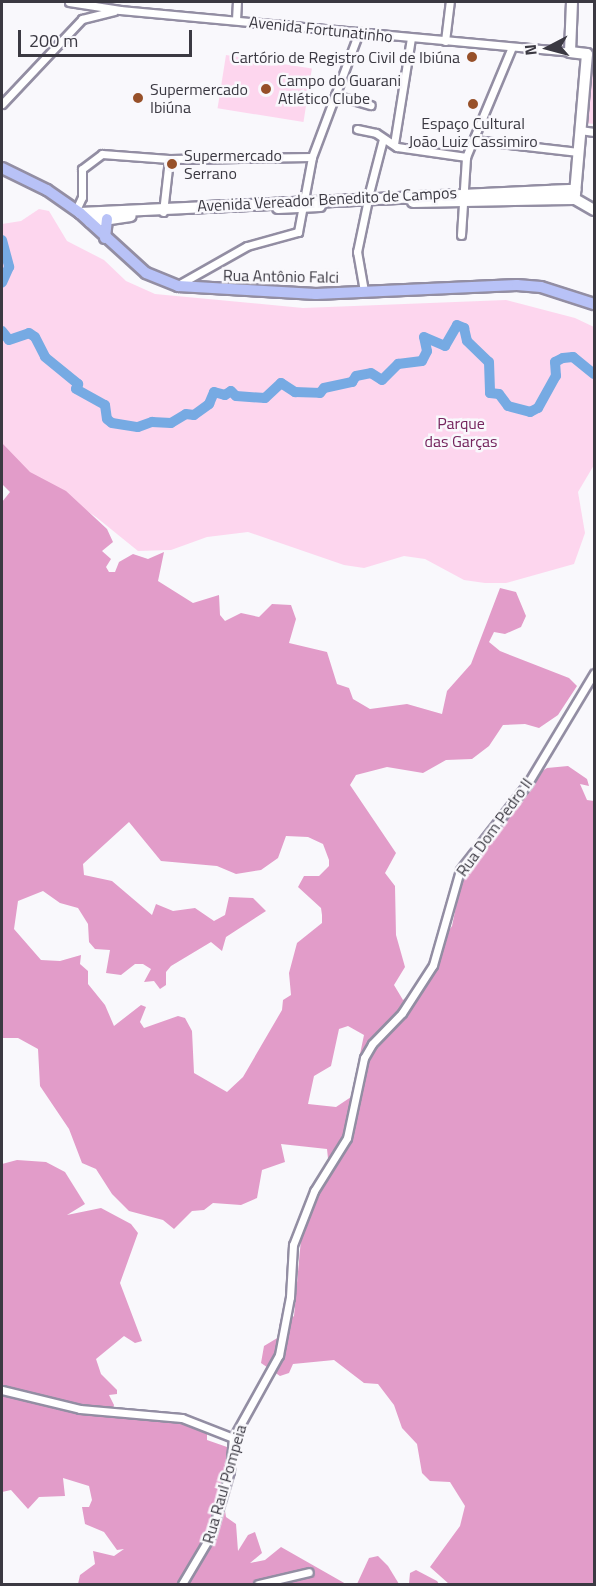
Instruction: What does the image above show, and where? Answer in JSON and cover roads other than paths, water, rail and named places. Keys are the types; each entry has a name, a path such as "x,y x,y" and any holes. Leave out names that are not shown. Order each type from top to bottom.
{"main road":[{"path":"570,52 572,2"},
{"name":"Avenida Fortunatinho","path":"570,52 591,54"},
{"path":"591,54 580,130 575,194 594,210"},
{"name":"Rua Antônio Falci","path":"2,168 30,182 78,212 146,273 178,286 316,294 517,285 541,287 594,304"},
{"path":"2,177 30,182"},
{"name":"Avenida Vereador Benedito de Campos","path":"78,212 575,194"},
{"name":"Avenida Vereador Benedito de Campos","path":"90,222 163,209"},
{"path":"105,237 107,219"}],"street":[{"name":"Avenida Fortunatinho","path":"69,2 120,10 570,52"},
{"path":"236,20 237,2"},
{"path":"445,40 450,2"},
{"path":"2,104 82,19 84,4"},
{"path":"91,16 96,6"},
{"name":"Avenida Fortunatinho","path":"82,19 120,10"},
{"path":"178,286 247,246 294,235 301,225 312,157 359,32"},
{"path":"394,144 411,38"},
{"path":"461,235 466,157 512,46"},
{"path":"335,95 371,105"},
{"path":"357,129 394,144 466,157"},
{"path":"580,130 594,132"},
{"path":"364,291 357,252 383,139"},
{"path":"474,140 578,152"},
{"path":"78,212 82,197 80,173 98,155 169,159 312,157"},
{"path":"163,209 169,159"},
{"name":"Rua Dom Pedro II","path":"291,1280 299,1226 314,1191 347,1138 364,1058 372,1044 402,1013 433,965 460,870 528,783 594,673"},
{"name":"Rua Raul Pompeia","path":"182,1584 212,1535 230,1472 234,1438 275,1366 291,1280"},
{"path":"2,1390 80,1409 182,1418 234,1438"},
{"path":"258,1584 309,1572"}],"waterway":[{"path":"2,240 9,267 2,283"},
{"path":"2,331 9,340 29,333 35,337 45,357 78,384 76,389 105,405 107,419 112,423 138,427 152,422 171,423 186,414 194,415 209,404 214,392 225,395 231,391 236,396 265,398 281,383 295,392 320,393 324,388 352,382 356,376 371,373 382,380 398,364 422,361 427,351 424,337 445,346 457,325 464,328 467,341 489,362 490,393 499,394 508,406 530,412 538,408 556,376 555,362 563,358 573,357 594,374"}],"place":[{"name":"Cartório de Registro Civil de Ibiúna","path":"472,57"},
{"name":"Campo do Guarani Atlético Clube","path":"266,89"},
{"name":"Supermercado Ibiúna","path":"138,98"},
{"name":"Espaço Cultural João Luiz Cassimiro","path":"473,104"},
{"name":"Supermercado Serrano","path":"172,164"}],"park label":[{"name":"Parque das Garças","path":"461,432"}]}
